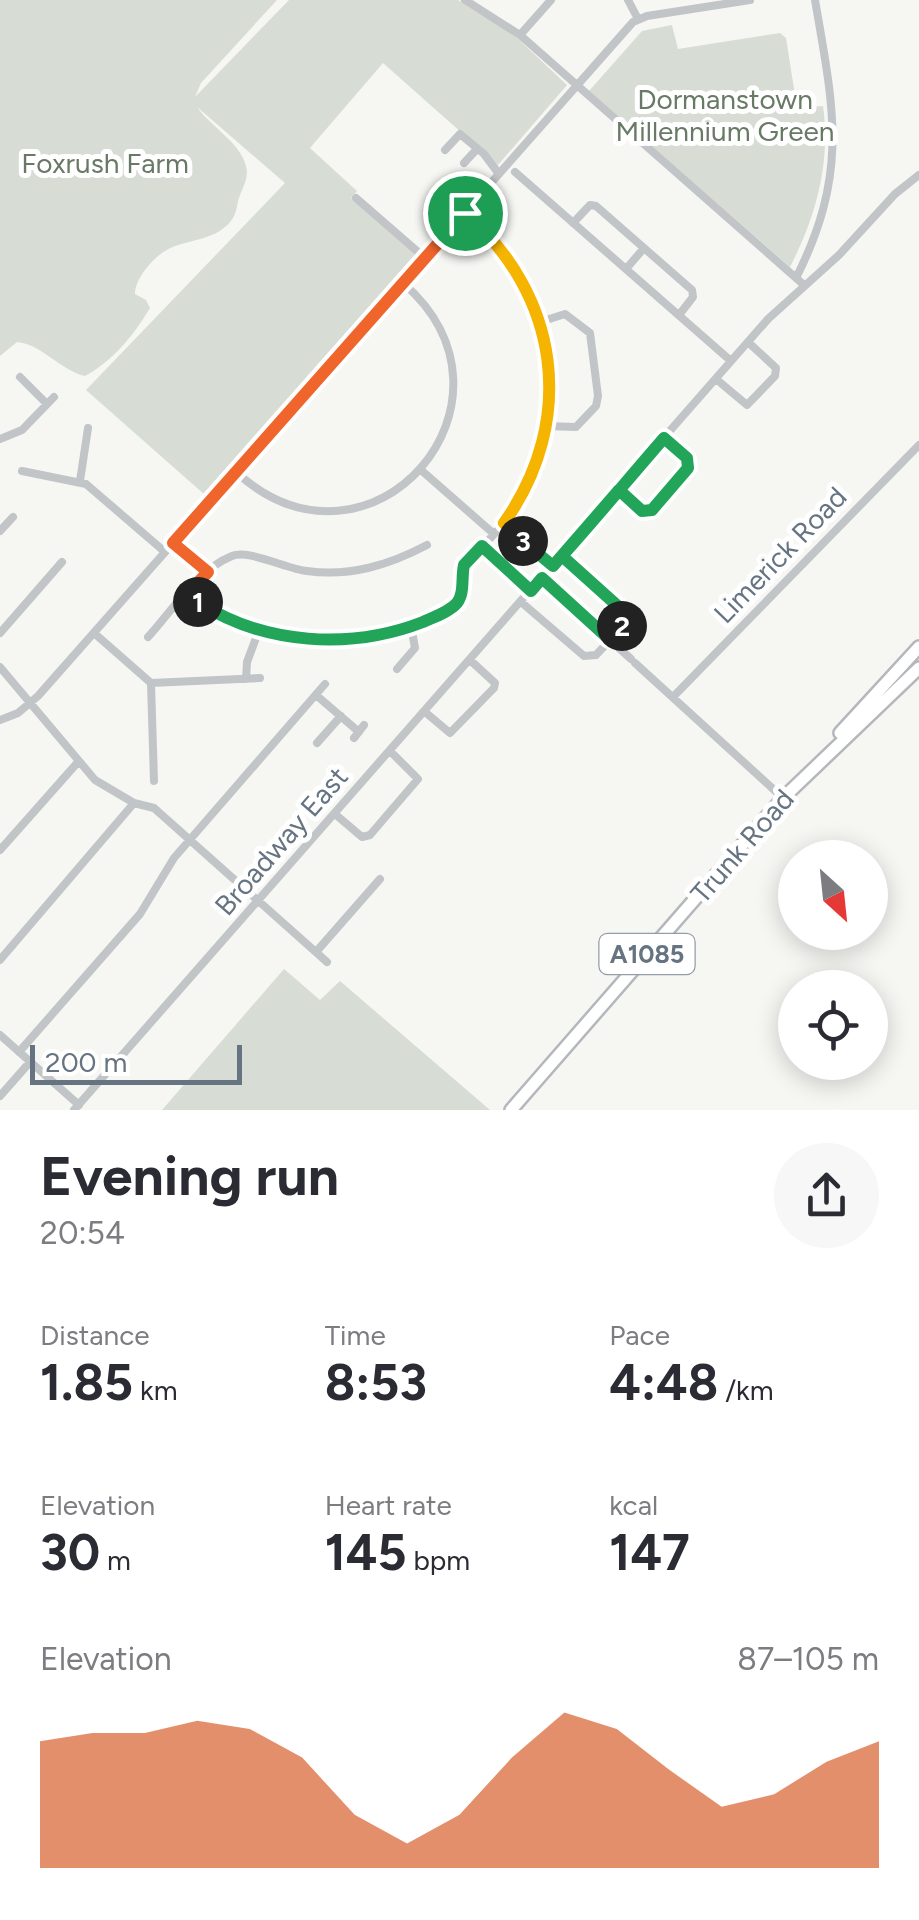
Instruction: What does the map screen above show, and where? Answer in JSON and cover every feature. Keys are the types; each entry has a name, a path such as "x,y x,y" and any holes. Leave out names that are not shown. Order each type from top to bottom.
{"main road":[{"name":"Trunk Road","path":"816,764 861,708 919,647"},
{"name":"Trunk Road","path":"511,1110 783,798 919,668"}],"street":[{"path":"465,0 520,35 804,285"},
{"path":"520,35 551,0"},
{"path":"628,0 638,18"},
{"path":"0,720 30,703 94,633 638,18 750,0"},
{"path":"796,278 810,251 830,189 835,137 815,0"},
{"path":"445,150 460,134 499,174"},
{"path":"464,163 478,149"},
{"path":"516,172 732,362"},
{"name":"Broadway East","path":"77,1107 748,342 880,208 919,175"},
{"path":"356,198 425,258"},
{"path":"573,223 593,205 644,248 693,292 693,298 679,315"},
{"path":"187,594 226,618 259,630 342,640 411,626 454,606 462,592 464,565 504,523 532,472 546,426 549,373 540,322 526,286 508,257 465,213"},
{"path":"626,269 644,248"},
{"path":"810,251 829,264"},
{"path":"236,472 253,487 281,502 328,511 353,509 388,497 421,470 446,426 452,407 453,371 450,352 436,320 403,284"},
{"path":"540,322 565,314 590,334 598,396 596,406 576,427 546,426"},
{"path":"716,379 747,404 775,376 776,368 748,342"},
{"path":"0,438 22,430 51,400 19,377"},
{"path":"80,481 88,428"},
{"path":"619,490 642,511 649,511 688,468 687,458 664,438"},
{"path":"86,441 99,443"},
{"name":"Limerick Road","path":"673,697 919,445"},
{"path":"421,470 494,534"},
{"path":"22,472 80,481 97,491 165,552"},
{"path":"35,487 37,474"},
{"path":"0,531 12,517"},
{"path":"504,523 553,566"},
{"path":"173,543 208,572"},
{"path":"401,546 406,556"},
{"path":"148,637 208,572 229,557 243,554 298,570 333,573 371,568 427,546"},
{"path":"482,546 531,591"},
{"path":"522,602 584,656 593,657 610,640 625,622 624,612 562,556"},
{"path":"0,633 62,562"},
{"path":"542,578 783,798"},
{"path":"158,626 166,634"},
{"path":"397,669 415,648 411,626"},
{"path":"246,678 247,662 259,630"},
{"path":"94,633 151,683 260,678"},
{"path":"425,712 453,733 484,699 495,682 470,660"},
{"path":"0,668 102,786 134,803 154,808 327,962"},
{"path":"151,683 154,782"},
{"path":"19,1052 140,914 174,858 325,684"},
{"path":"316,694 359,732"},
{"path":"317,744 340,716"},
{"path":"335,814 362,836 370,835 418,779 390,751"},
{"path":"0,850 78,762"},
{"path":"0,960 134,803"},
{"path":"316,952 380,879"},
{"path":"0,1035 77,1107"},
{"path":"0,1096 30,1062"}],"green space":[{"name":"Foxrush Farm","path":"0,0 277,0 201,83 195,97 289,0 458,0 515,36 567,85 498,165 383,63 310,148 357,191 351,198 419,256 205,495 86,390 285,183 197,107 238,149 246,166 246,180 227,226 210,236 173,247 150,264 135,294 146,300 150,308 122,347 85,376 26,344 17,342 0,356"},
{"name":"Dormanstown Millennium Green","path":"672,25 678,49 780,33 786,38 797,108 823,106 825,148 819,189 790,267 589,91 642,31"},
{"path":"284,969 320,1000 340,981 490,1110 162,1110"}],"route":[{"path":"465,213 173,543 208,572 187,594 200,604 242,625 278,635 342,640 372,636 433,618 454,606 462,592 464,565 482,546 531,591 542,578 609,639 624,624 621,609 562,556 591,523 619,490 643,462 664,438 688,460 688,468 652,510 642,511 619,490 553,566 504,523 522,495 541,450 548,414 547,356 540,322 526,286 503,250 465,213"}]}
